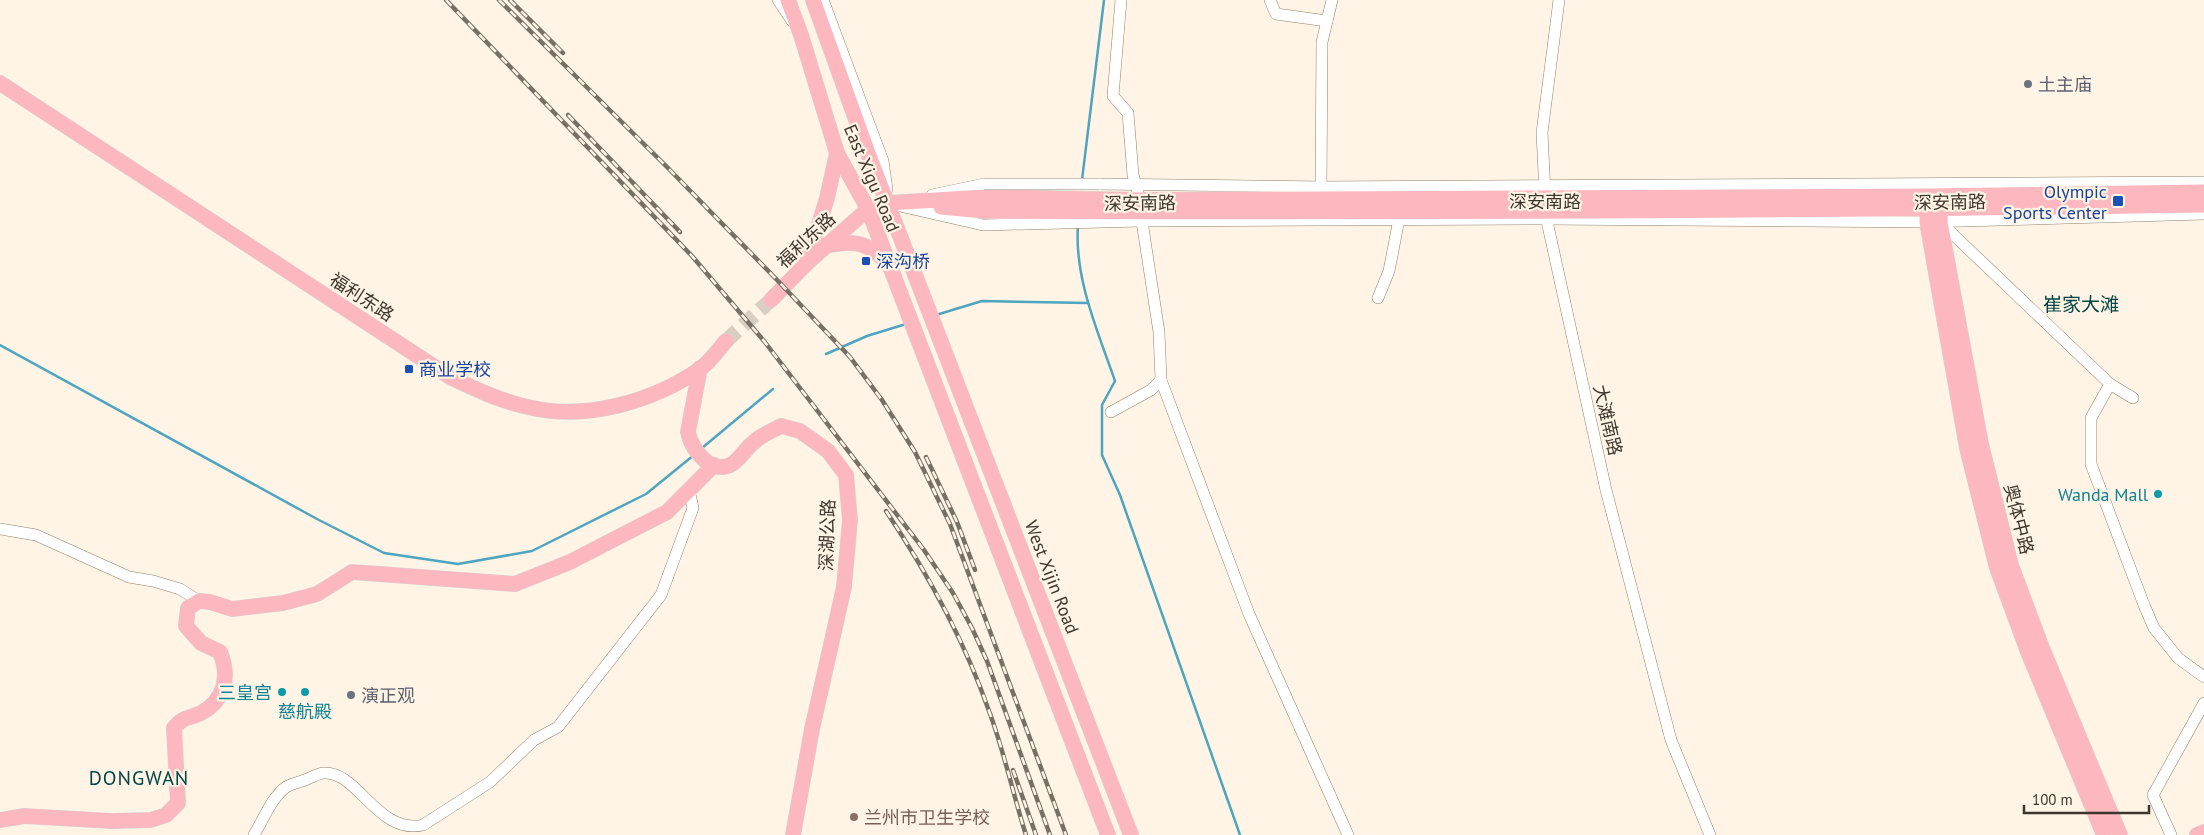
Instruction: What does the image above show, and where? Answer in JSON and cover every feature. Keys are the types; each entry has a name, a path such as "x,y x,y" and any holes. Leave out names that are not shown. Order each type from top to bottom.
{"main road":[{"name":"East Xigu Road","path":"788,0 801,35 837,153 868,209 1108,835"},
{"name":"East Xigu Road","path":"813,0 938,333"},
{"name":"福利东路","path":"0,83 450,377 492,397 530,408 564,412 610,407 653,394 700,368 726,341"},
{"path":"807,263 827,198 837,153"},
{"name":"深安南路","path":"1934,209 2204,192"},
{"name":"深安南路","path":"888,203 984,204 1097,212 1139,204 1545,204 1934,209 2204,205"},
{"path":"868,209 888,203"},
{"name":"深安南路","path":"1139,204 1400,216 1545,204"},
{"name":"福利东路","path":"771,300 807,263 830,245 868,209"},
{"name":"奥体中路","path":"1934,209 1981,444 2011,565 2015,596 2062,736 2104,835"},
{"path":"830,245 846,242 862,244 876,252 888,264"},
{"name":"West Xijin Road","path":"938,333 1131,835"},
{"path":"0,820 24,816 112,821 151,820 166,815 178,803 174,728 180,720 199,714 215,704 225,683 226,666 220,652 201,644 186,626 188,608 199,601 232,608 283,603 317,594 352,572 515,584 570,562 667,512 690,490 707,462 690,440 688,432 700,368"},
{"name":"深湖公路","path":"707,462 723,467 732,464 755,440 781,426 800,431 828,452 846,475 850,520 844,587 812,729 793,835"},
{"name":"奥体中路","path":"2015,596 2120,835"},
{"path":"2197,835 2204,832"}],"street":[{"path":"778,0 801,35"},
{"path":"823,0 883,161 888,203"},
{"path":"1121,0 1112,96 1128,113 1133,175 1158,332 1161,380 1249,614 1348,835"},
{"path":"1270,0 1276,14 1327,21"},
{"path":"1321,187 1322,42 1332,0"},
{"name":"大滩南路","path":"1559,0 1542,133 1545,204 1606,490 1671,740 1710,835"},
{"name":"深安南路","path":"888,203 984,204 1100,184 1139,204 1321,187 1545,204 2204,182"},
{"path":"1934,209 2110,384 2133,398"},
{"name":"深安南路","path":"1934,209 2204,214"},
{"path":"1378,298 1389,271 1400,216"},
{"path":"1111,412 1150,390 1161,380"},
{"path":"2110,384 2091,418 2091,464 2154,628 2178,658 2204,677"},
{"path":"254,835 276,799 287,787 323,773 336,776 351,787 392,825 413,828 423,824 490,782 534,740 558,727 661,595 692,508 690,490"},
{"path":"0,529 36,535 129,577 153,580 180,589 199,601"},
{"path":"2170,835 2154,795 2204,704"}],"waterway":[{"path":"1082,180 1104,0"},
{"path":"1078,225 1078,245 1083,285 1115,381 1102,405 1102,455 1120,495 1240,835"},
{"path":"936,315 982,301 1088,303"},
{"path":"826,354 867,336 906,324"},
{"path":"0,345 317,519 384,553 458,564 532,551 646,494 694,455"},
{"path":"702,448 773,389"}],"tunnel":[{"path":"726,341 771,300"}],"railway":[{"path":"446,0 692,256 764,341 924,550 953,593 987,661 1050,835"},
{"path":"499,0 668,168 779,282 850,357 882,400 915,452 950,524 1066,835"},
{"path":"510,0 563,53"},
{"path":"568,115 680,232"},
{"path":"926,457 957,522 975,570"},
{"path":"886,511 944,608 968,658 994,726 1026,835"},
{"path":"1013,770 1036,835"}],"place":[{"name":"土主庙","path":"2028,84"},
{"name":"Olympic Sports Center","path":"2118,201"},
{"name":"深沟桥","path":"866,261"},
{"name":"商业学校","path":"409,369"},
{"name":"Wanda Mall","path":"2158,494"},
{"name":"三皇宫","path":"282,692"},
{"name":"慈航殿","path":"305,692"},
{"name":"演正观","path":"351,695"},
{"name":"兰州市卫生学校","path":"854,817"}],"district":[{"name":"崔家大滩","path":"2081,304"},
{"name":"DONGWAN","path":"139,778"}]}
